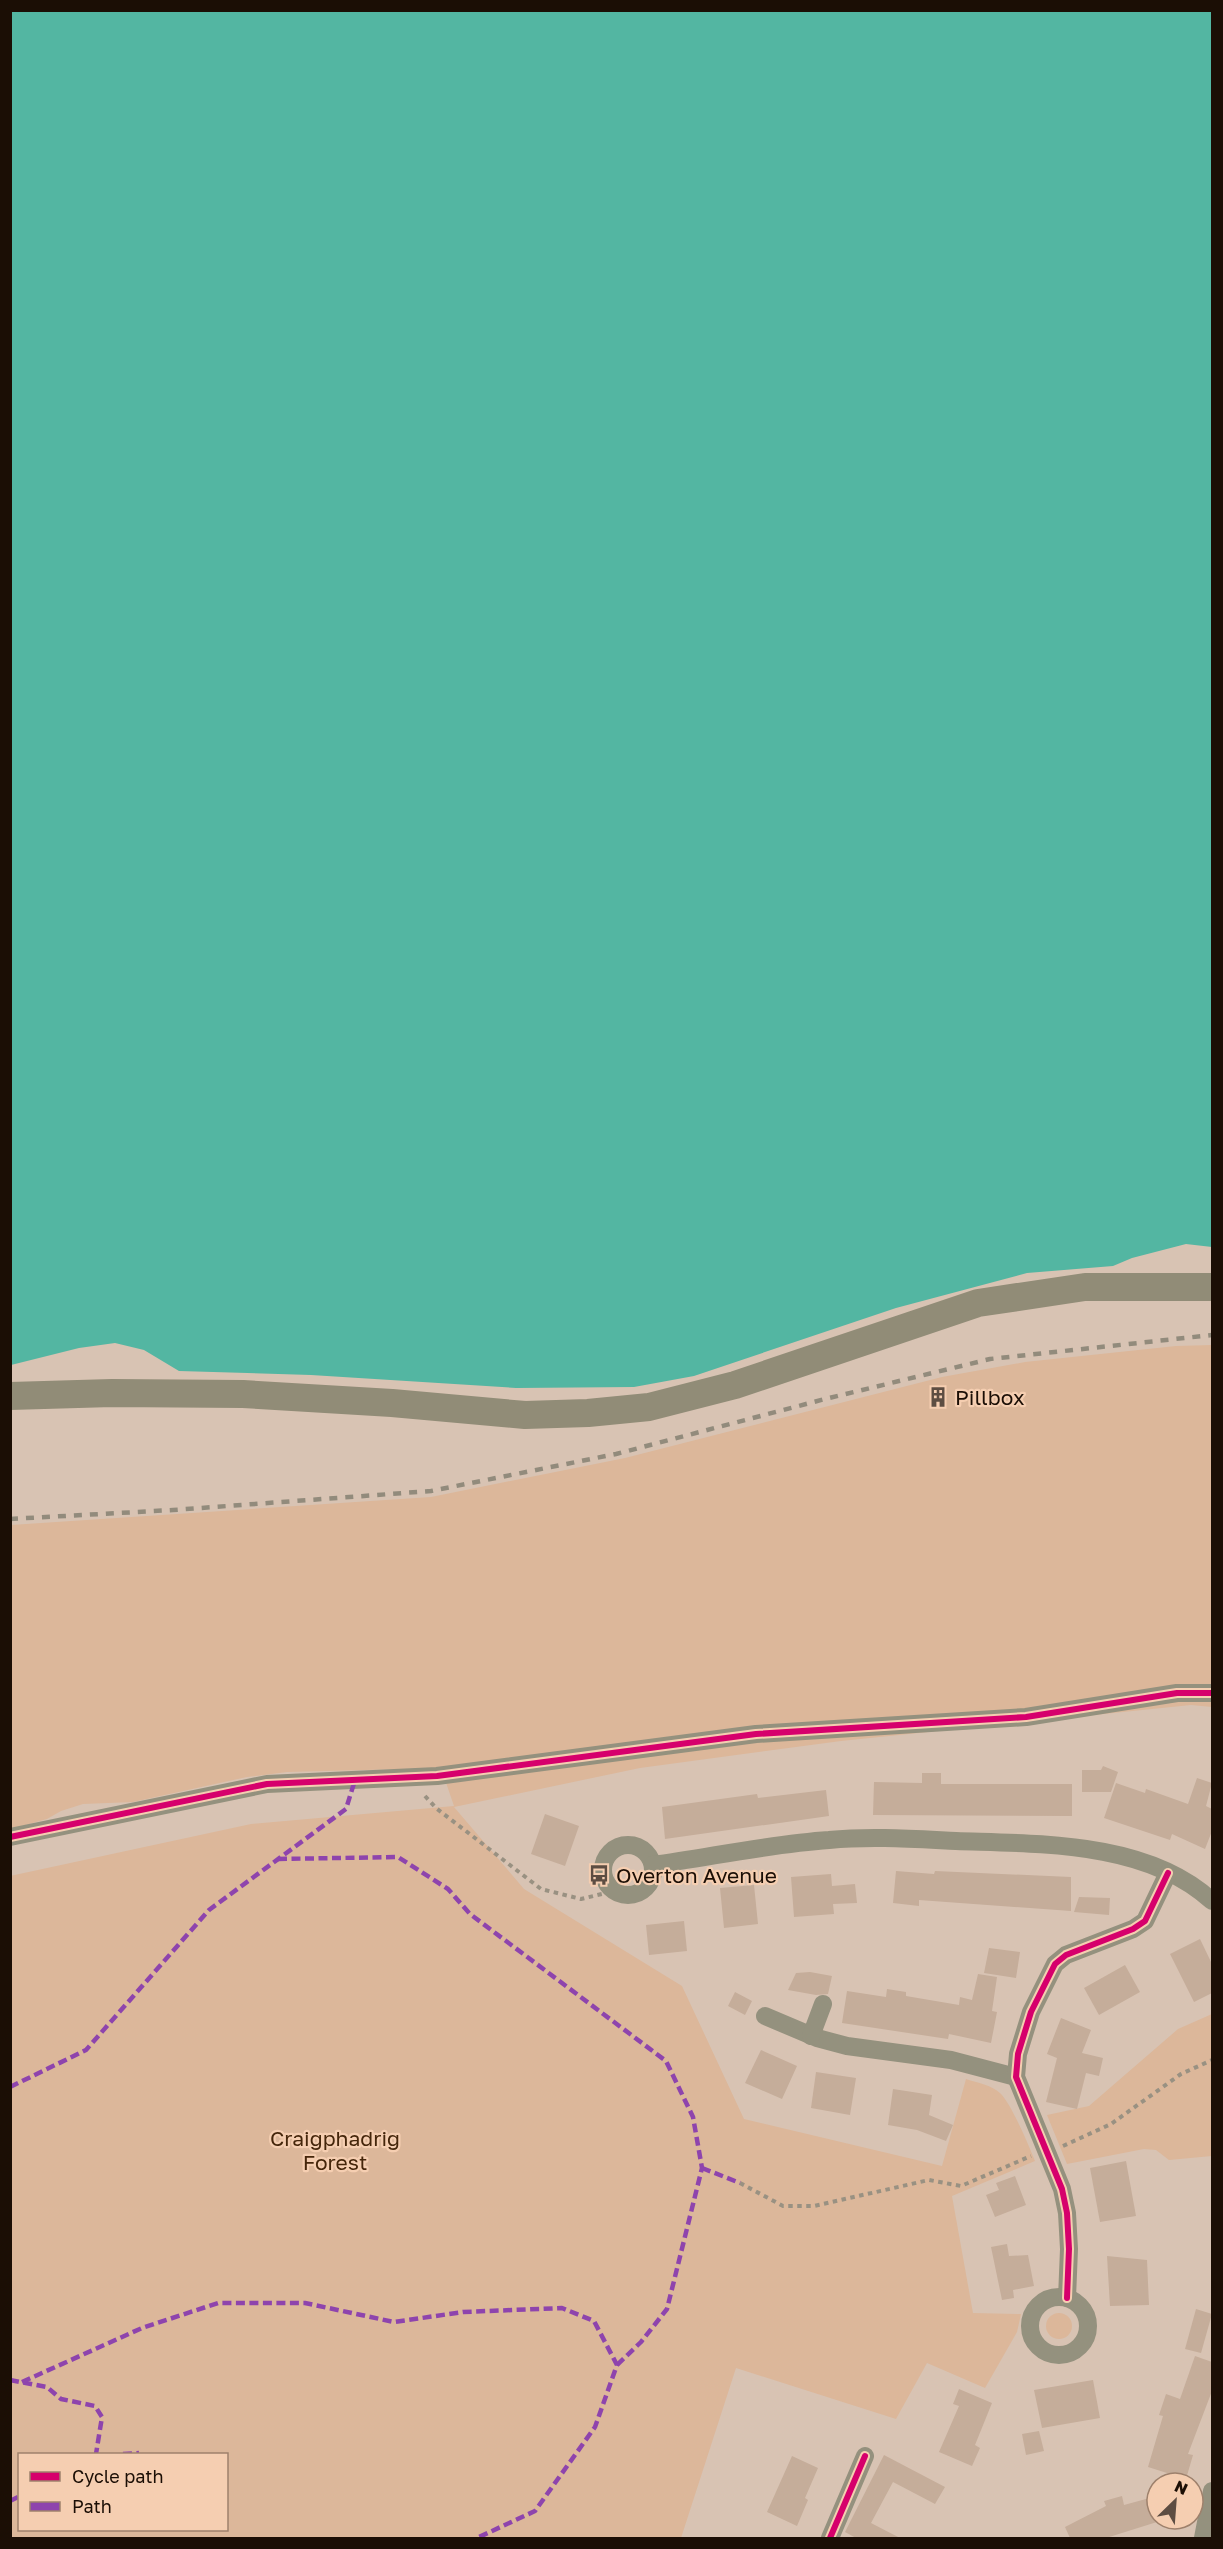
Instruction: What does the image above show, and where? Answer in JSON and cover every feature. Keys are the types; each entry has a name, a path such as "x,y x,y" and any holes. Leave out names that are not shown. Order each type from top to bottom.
{"main road":[{"path":"10,1396 112,1393 243,1394 525,1414 588,1413 649,1407 735,1385 978,1303 1085,1287 1212,1287"}],"street":[{"path":"10,1836 267,1784 409,1777 756,1734 1026,1717 1177,1693 1212,1693"},
{"path":"653,1865 827,1840 867,1838 1060,1845 1109,1853 1139,1861 1168,1873 1212,1901"},
{"path":"629,1844 644,1850 653,1865 653,1874 645,1888 630,1895 614,1891 603,1878 602,1870 607,1854 613,1849 629,1844"},
{"path":"1067,2298 1069,2249 1067,2212 1062,2189 1016,2077 1018,2054 1031,2012 1054,1964 1066,1955 1132,1929 1145,1921 1168,1873"},
{"path":"811,2036 823,2004"},
{"path":"765,2016 811,2036 847,2046 951,2060 1016,2077"},
{"path":"830,2538 866,2456"},
{"path":"1203,2538 1212,2491"}],"path":[{"path":"409,1777 436,1808 540,1889 580,1899 614,1891"},
{"path":"740,2183 783,2206 813,2206 929,2180 961,2186 1045,2149 1063,2146 1111,2124 1181,2074 1212,2060"}],"green space":[{"name":"Craigphadrig Forest","path":"1212,1345 1212,1707 1191,1705 841,1741 640,1768 454,1807 524,1889 682,1986 744,2119 942,2166 966,2079 988,2086 1000,2093 1014,2115 1035,2161 952,2196 973,2313 1021,2314 1017,2332 985,2388 927,2363 896,2419 736,2368 681,2538 11,2538 10,1876 251,1824 454,1806 441,1768 287,1772 247,1777 133,1802 83,1804 61,1811 47,1819 11,1829 11,1525 431,1497 625,1458 942,1377 1025,1362 1176,1346"},
{"path":"1212,2014 1212,2156 1169,2160 1156,2150 1144,2149 1067,2164 1047,2115 1089,2106 1178,2029"},
{"path":"1059,2313 1068,2317 1072,2326 1068,2335 1059,2339 1050,2335 1046,2326 1050,2317"}],"water":[{"path":"11,10 1212,11 1212,1247 1186,1244 1132,1258 1113,1266 1027,1273 896,1308 694,1376 634,1387 516,1388 311,1375 179,1371 144,1350 115,1343 79,1348 11,1365"}],"building":[{"path":"1103,1766 1118,1772 1111,1792 1082,1792 1082,1770 1101,1770"},
{"path":"922,1773 941,1773 941,1784 1072,1784 1072,1816 873,1815 874,1782 922,1783"},
{"path":"1197,1778 1212,1783 1206,1806 1212,1809 1212,1831 1205,1849 1172,1834 1170,1840 1104,1818 1116,1783 1145,1793 1146,1789 1188,1804"},
{"path":"826,1790 829,1816 665,1839 662,1807 757,1794 758,1798"},
{"path":"545,1814 579,1826 565,1866 531,1854"},
{"path":"896,1871 1071,1877 1071,1911 919,1900 919,1906 893,1903"},
{"path":"831,1874 832,1886 855,1884 857,1903 833,1904 834,1914 794,1917 791,1877"},
{"path":"754,1885 758,1924 724,1928 720,1888"},
{"path":"1079,1897 1110,1898 1109,1915 1074,1912"},
{"path":"684,1921 687,1951 649,1955 646,1925"},
{"path":"1200,1939 1212,1964 1212,1993 1194,2002 1170,1954"},
{"path":"989,1948 1020,1952 1016,1978 984,1973"},
{"path":"1125,1965 1140,1992 1099,2015 1084,1988"},
{"path":"810,1972 832,1976 828,1994 816,1995 788,1990 796,1973"},
{"path":"978,1974 997,1977 992,2011 997,2012 991,2043 949,2034 948,2039 842,2023 847,1991 886,1997 887,1989 906,1992 906,1996 959,2005 960,1997 972,2000"},
{"path":"735,1992 752,2001 745,2015 728,2006"},
{"path":"1061,2018 1091,2030 1082,2053 1103,2058 1099,2076 1086,2073 1077,2109 1046,2102 1057,2058 1047,2054"},
{"path":"761,2050 797,2066 782,2099 745,2083"},
{"path":"816,2072 856,2078 850,2115 811,2108"},
{"path":"893,2089 932,2095 929,2115 953,2125 946,2141 917,2130 888,2125"},
{"path":"1126,2161 1136,2216 1100,2222 1090,2168"},
{"path":"1015,2176 1026,2205 995,2217 986,2195 999,2190 996,2183"},
{"path":"1007,2244 1009,2256 1028,2255 1034,2286 1013,2290 1014,2298 1002,2300 991,2247"},
{"path":"1107,2256 1147,2260 1149,2305 1110,2306"},
{"path":"1196,2309 1212,2314 1201,2353 1185,2349"},
{"path":"1195,2356 1212,2362 1212,2391 1188,2454 1193,2455 1188,2471 1161,2471 1148,2467 1163,2416 1159,2415 1166,2394 1180,2399"},
{"path":"1093,2380 1100,2418 1042,2428 1034,2390"},
{"path":"959,2389 992,2403 975,2445 980,2448 972,2466 939,2452 959,2406 953,2404"},
{"path":"1039,2431 1044,2451 1026,2455 1022,2434"},
{"path":"884,2455 945,2487 935,2504 893,2482 871,2523 900,2538 856,2538 845,2532"},
{"path":"792,2456 818,2468 805,2498 808,2500 797,2526 767,2512"},
{"path":"1122,2496 1124,2505 1145,2499 1145,2526 1106,2538 1070,2538 1065,2527 1106,2506 1104,2501"}],"railway":[{"path":"10,1519 173,1510 431,1491 616,1454 825,1399 990,1359 1212,1335"}],"marked path":[{"path":"10,2087 86,2050 209,1910 346,1809 355,1780"},
{"path":"278,1859 398,1857 448,1889 470,1914 666,2061 693,2117 702,2168 667,2309 641,2342 617,2365"},
{"path":"702,2168 740,2183"},
{"path":"22,2382 142,2328 218,2303 305,2303 394,2322 463,2312 562,2308 594,2321 617,2365 595,2427 535,2511 477,2538"},
{"path":"10,2380 47,2387 61,2399 95,2406 102,2417 96,2453"},
{"path":"10,2501 18,2497"}],"cycle path":[{"path":"10,1837 267,1784 437,1776 756,1734 1026,1717 1177,1693 1212,1693"},
{"path":"1067,2298 1069,2249 1067,2213 1062,2189 1016,2077 1018,2054 1031,2012 1055,1964 1066,1955 1133,1929 1145,1921 1168,1873"},
{"path":"830,2538 865,2456"}],"place":[{"name":"Pillbox","path":"938,1397"},
{"name":"Overton Avenue","path":"599,1875"}]}
